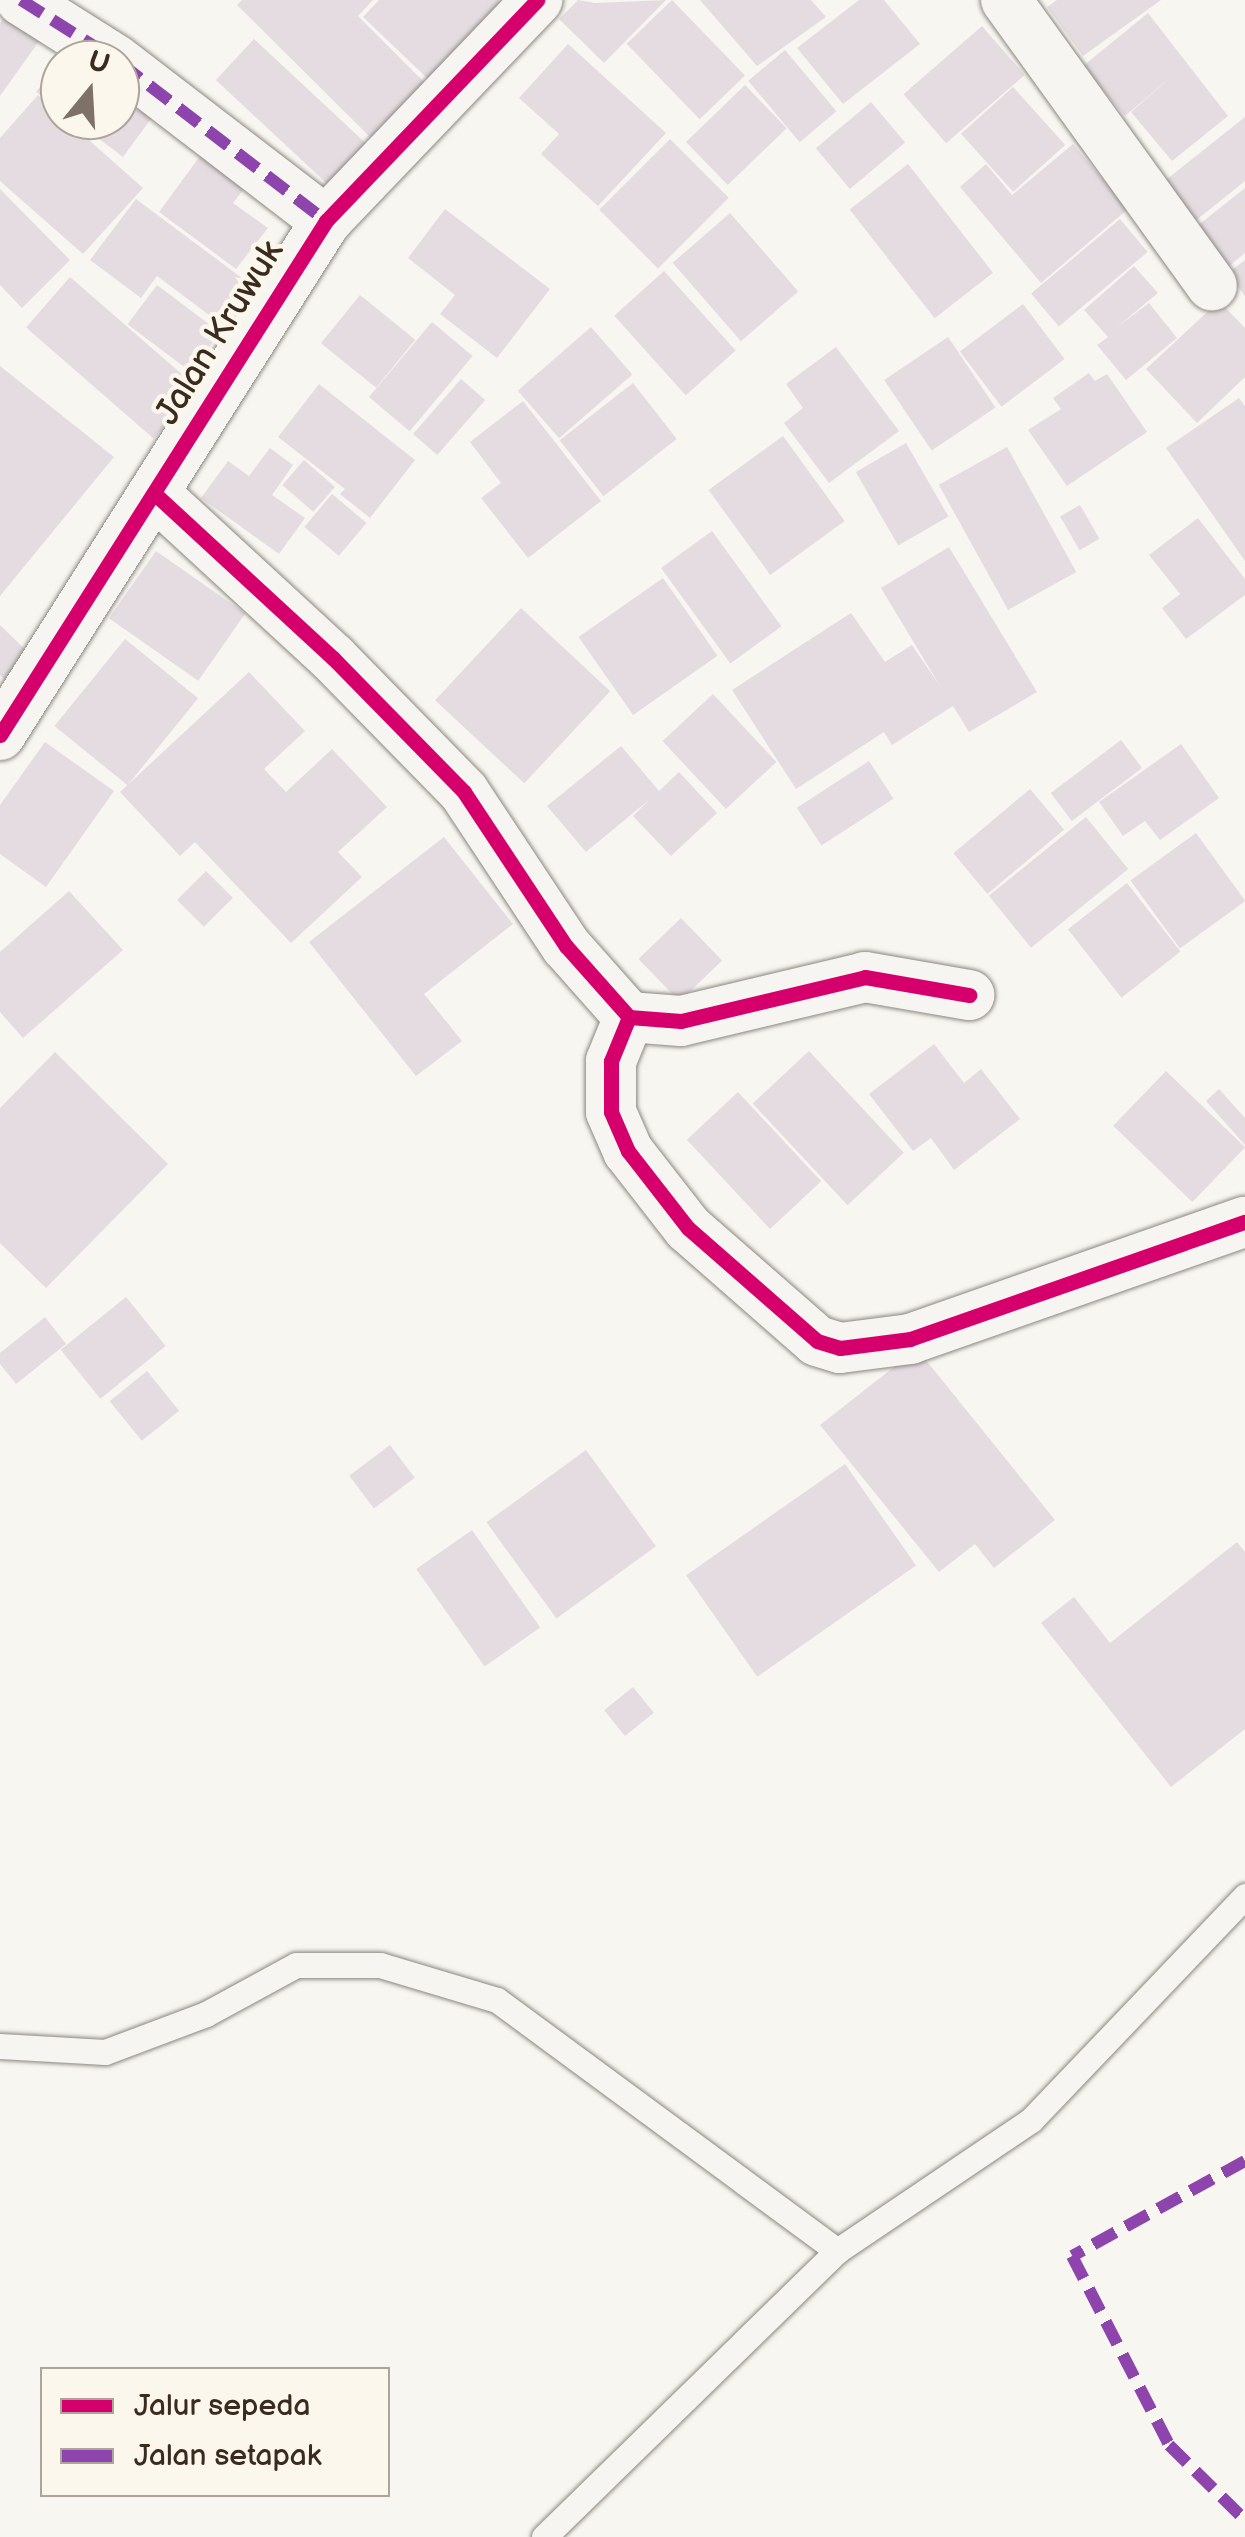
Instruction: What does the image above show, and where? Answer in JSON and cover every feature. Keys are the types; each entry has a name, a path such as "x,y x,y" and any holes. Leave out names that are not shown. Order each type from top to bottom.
{"street":[{"path":"21,0 85,40"},
{"name":"Jalan Kruwuk","path":"0,735 326,221 537,0"},
{"path":"1006,0 1212,286"},
{"path":"140,78 326,221"},
{"path":"154,493 333,658 464,792 566,946 629,1017 681,1022 864,977 968,995"},
{"path":"629,1017 611,1061 611,1112 628,1151 688,1228 769,1305 828,1344 910,1339 1245,1222"}],"lane":[{"path":"544,2537 836,2252 1031,2120 1245,1896"},
{"path":"0,2046 104,2052 206,2014 296,1965 380,1965 497,2000 836,2252"}],"building":[{"path":"242,0 373,0 358,16 426,84 372,139 237,5"},
{"path":"379,0 501,3 428,79 363,17"},
{"path":"578,0 666,0 604,63 559,19"},
{"path":"672,0 745,76 700,119 627,44"},
{"path":"700,0 811,0 826,17 757,66"},
{"path":"859,0 884,0 920,44 843,104 797,48"},
{"path":"1057,0 1161,0 1083,56 1047,7"},
{"path":"11,8 45,33 0,96 0,23"},
{"path":"1148,13 1228,116 1172,161 1131,112 1170,78 1125,116 1083,66"},
{"path":"982,26 1025,75 946,143 904,94"},
{"path":"254,39 367,144 328,185 216,80"},
{"path":"568,44 666,133 598,206 541,154 559,134 519,98"},
{"path":"785,50 836,111 800,142 748,81"},
{"path":"140,83 164,101 140,134"},
{"path":"745,85 787,128 728,185 686,142"},
{"path":"1013,87 1065,145 1013,192 961,134"},
{"path":"38,95 40,140 89,140 143,188 83,254 0,181 0,138"},
{"path":"871,102 905,143 850,189 816,148"},
{"path":"1245,117 1245,181 1189,226 1157,187"},
{"path":"214,137 258,171 233,203 268,228 236,269 159,212"},
{"path":"670,139 729,198 658,268 599,210"},
{"path":"100,140 135,140 123,157"},
{"path":"1073,144 1128,209 1041,283 960,187 986,164 1012,195"},
{"path":"908,164 993,273 935,318 850,210"},
{"path":"1245,188 1245,253 1229,266 1197,226"},
{"path":"0,189 70,260 22,308 0,285"},
{"path":"136,199 254,287 225,327 157,276 141,298 90,260"},
{"path":"445,209 550,289 497,358 440,314 455,295 408,258"},
{"path":"730,213 798,291 741,341 673,263"},
{"path":"1120,219 1148,252 1059,327 1031,294"},
{"path":"1245,260 1245,296 1228,273"},
{"path":"1134,266 1158,293 1117,327 1149,303 1177,338 1126,380 1097,345 1108,337 1084,310"},
{"path":"664,271 736,351 686,395 614,316"},
{"path":"70,277 198,388 154,438 26,328"},
{"path":"157,285 220,333 191,372 128,324"},
{"path":"360,295 415,340 376,388 321,343"},
{"path":"1219,301 1245,328 1245,377 1197,423 1146,369"},
{"path":"1023,304 1065,359 1001,407 960,352"},
{"path":"432,322 473,356 410,431 369,397"},
{"path":"591,327 632,375 559,438 518,391"},
{"path":"948,337 996,407 932,451 884,380"},
{"path":"836,347 899,431 829,483 784,423 803,408 786,384"},
{"path":"0,366 114,457 0,596"},
{"path":"1089,373 1095,381 1107,374 1147,432 1067,486 1028,430 1061,409 1053,398"},
{"path":"461,379 485,400 437,455 413,434"},
{"path":"633,383 677,439 603,496 560,440"},
{"path":"319,384 415,460 370,518 340,494 345,489 278,437"},
{"path":"1239,398 1245,406 1245,561 1166,448"},
{"path":"523,401 601,501 528,558 481,498 501,483 470,442"},
{"path":"783,436 845,521 770,575 709,490"},
{"path":"906,443 948,517 898,546 856,472"},
{"path":"1007,447 1076,572 1008,610 939,485"},
{"path":"270,448 293,465 272,495 305,518 279,554 201,498 228,461 249,476"},
{"path":"304,460 335,487 313,512 282,485"},
{"path":"332,494 366,523 339,556 304,527"},
{"path":"1080,505 1100,539 1080,550 1060,516"},
{"path":"1198,518 1245,579 1245,595 1186,639 1162,608 1180,594 1149,555"},
{"path":"712,531 781,626 730,663 661,568"},
{"path":"949,547 1037,692 969,732 953,706 892,745 884,732 796,789 732,690 851,613 885,662 912,645 940,686 881,588"},
{"path":"156,551 245,614 198,681 109,618"},
{"path":"663,578 717,656 633,715 579,637"},
{"path":"521,608 610,691 524,783 435,700"},
{"path":"0,625 37,661 12,687 0,675"},
{"path":"125,639 198,698 128,785 55,726"},
{"path":"249,672 305,731 264,769 286,792 332,749 387,807 338,852 362,877 291,943 195,842 180,856 120,792"},
{"path":"713,694 776,762 726,809 663,741"},
{"path":"1121,740 1142,768 1072,821 1051,793"},
{"path":"45,742 114,791 46,887 0,854 0,805"},
{"path":"1181,744 1219,798 1160,840 1145,821 1123,836 1099,802"},
{"path":"621,746 659,791 679,772 717,813 671,856 633,816 650,799 586,852 547,806"},
{"path":"869,761 894,799 821,846 797,808"},
{"path":"1030,789 1064,830 987,894 953,853"},
{"path":"1086,817 1128,869 1031,948 989,896"},
{"path":"1196,833 1245,901 1180,949 1130,881"},
{"path":"444,837 513,924 424,994 462,1041 416,1076 309,942"},
{"path":"206,871 233,898 204,927 177,900"},
{"path":"1127,883 1181,952 1121,998 1068,929"},
{"path":"69,891 123,950 23,1038 0,1012 0,952"},
{"path":"681,918 722,960 680,1001 639,959"},
{"path":"934,1044 964,1083 981,1069 1020,1119 954,1170 931,1138 913,1151 869,1094"},
{"path":"809,1051 904,1153 847,1205 753,1104"},
{"path":"55,1052 168,1164 46,1288 0,1243 0,1108"},
{"path":"1166,1071 1245,1147 1192,1202 1113,1126"},
{"path":"1219,1089 1245,1118 1245,1145 1206,1101"},
{"path":"738,1092 821,1181 770,1229 687,1140"},
{"path":"126,1297 166,1346 100,1399 61,1350"},
{"path":"45,1317 66,1344 16,1384 0,1364 0,1353"},
{"path":"917,1349 1055,1520 994,1568 975,1544 939,1572 820,1425"},
{"path":"147,1371 179,1411 142,1441 110,1401"},
{"path":"390,1445 415,1478 374,1508 349,1476"},
{"path":"586,1450 656,1546 556,1619 486,1522"},
{"path":"845,1464 916,1566 757,1677 686,1575"},
{"path":"472,1530 540,1627 485,1666 416,1569"},
{"path":"1237,1542 1245,1552 1245,1729 1171,1787 1041,1623 1074,1597 1110,1643"},
{"path":"633,1687 654,1713 625,1736 604,1710"}],"marked path":[{"path":"21,0 84,40"},
{"path":"140,78 326,221"},
{"path":"1245,2161 1072,2256 1169,2445 1245,2520"}],"cycle path":[{"path":"0,735 326,221 537,0"},
{"path":"154,493 333,658 464,792 566,946 629,1017 681,1021 865,977 969,995"},
{"path":"629,1017 611,1061 611,1112 628,1151 688,1228 817,1341 840,1348 910,1339 1245,1222"}]}
